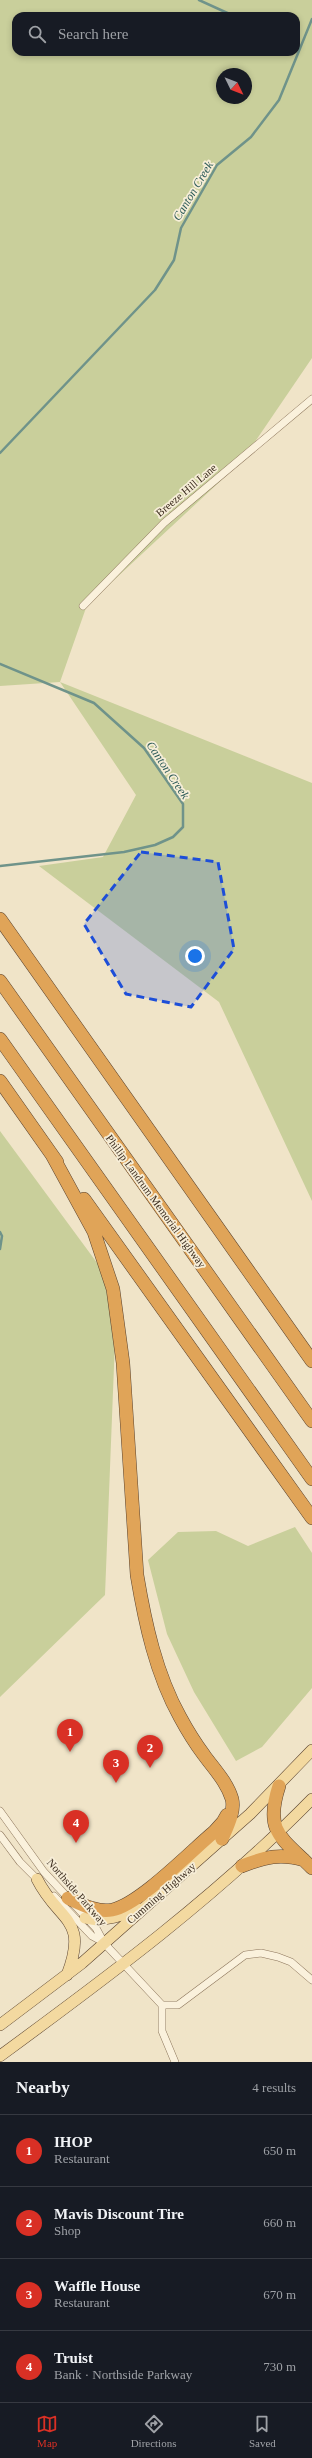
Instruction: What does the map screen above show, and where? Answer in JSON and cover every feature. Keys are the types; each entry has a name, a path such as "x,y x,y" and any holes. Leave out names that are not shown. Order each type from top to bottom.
{"highway":[{"path":"0,919 312,1361"},
{"name":"Phillip Landrum Memorial Highway","path":"0,981 312,1421"},
{"path":"0,1039 312,1479"},
{"path":"0,1081 312,1518"},
{"path":"52,1155 94,1232 113,1289 124,1363 137,1575 142,1605 165,1685 179,1715 202,1752 222,1779 232,1800 232,1814 222,1839"},
{"path":"282,1317 312,1352"},
{"path":"68,1898 100,1910 111,1910 131,1901 223,1822 228,1813 226,1797 203,1762 202,1752"},
{"path":"279,1786 272,1812 278,1833 308,1864"},
{"path":"242,1866 270,1856 285,1855 308,1864"}],"main road":[{"name":"Cumming Highway","path":"0,2025 67,1975 143,1909 279,1786 312,1750"},
{"path":"0,2056 125,1964 242,1866 312,1799"},
{"path":"37,1879 44,1893 72,1926 76,1940 67,1975"},
{"path":"85,1918 98,1920 143,1909"}],"street":[{"name":"Breeze Hill Lane","path":"83,606 164,523 312,399"},
{"name":"Northside Parkway","path":"0,1811 34,1859 85,1918 96,1928 104,1943"},
{"name":"Northside Parkway","path":"0,1835 20,1862 92,1936 104,1943"},
{"path":"104,1943 162,2005 162,2031 175,2062"},
{"path":"162,2005 178,2005 244,1955 261,1953 278,1956 291,1962 312,1980"}],"highlighted area":[{"path":"141,852 218,862 234,949 191,1007 126,994 84,924"}],"green space":[{"path":"0,0 312,0 312,358 242,461 87,605 60,682 0,686"},
{"path":"60,682 312,783 312,1201 219,1002 39,866 103,857 136,795"},
{"path":"0,1131 117,1290 105,1595 0,1697"},
{"path":"295,1527 312,1553 312,1688 262,1747 236,1761 194,1692 167,1634 148,1560 178,1532 216,1531 248,1546"}],"waterway":[{"path":"199,0 225,12"},
{"name":"Canton Creek","path":"300,48 312,19"},
{"name":"Canton Creek","path":"0,453 155,290 174,260 181,228 217,165 251,137 279,100 297,56"},
{"name":"Canton Creek","path":"0,664 94,703 144,748 183,804 183,827 173,837 155,845 124,852 0,866"},
{"name":"Canton Creek","path":"0,1232 2,1236 0,1249"}],"place":[{"name":"IHOP","path":"70,1752"},
{"name":"Mavis Discount Tire","path":"150,1768"},
{"name":"Waffle House","path":"116,1783"},
{"name":"Truist","path":"76,1843"}]}
